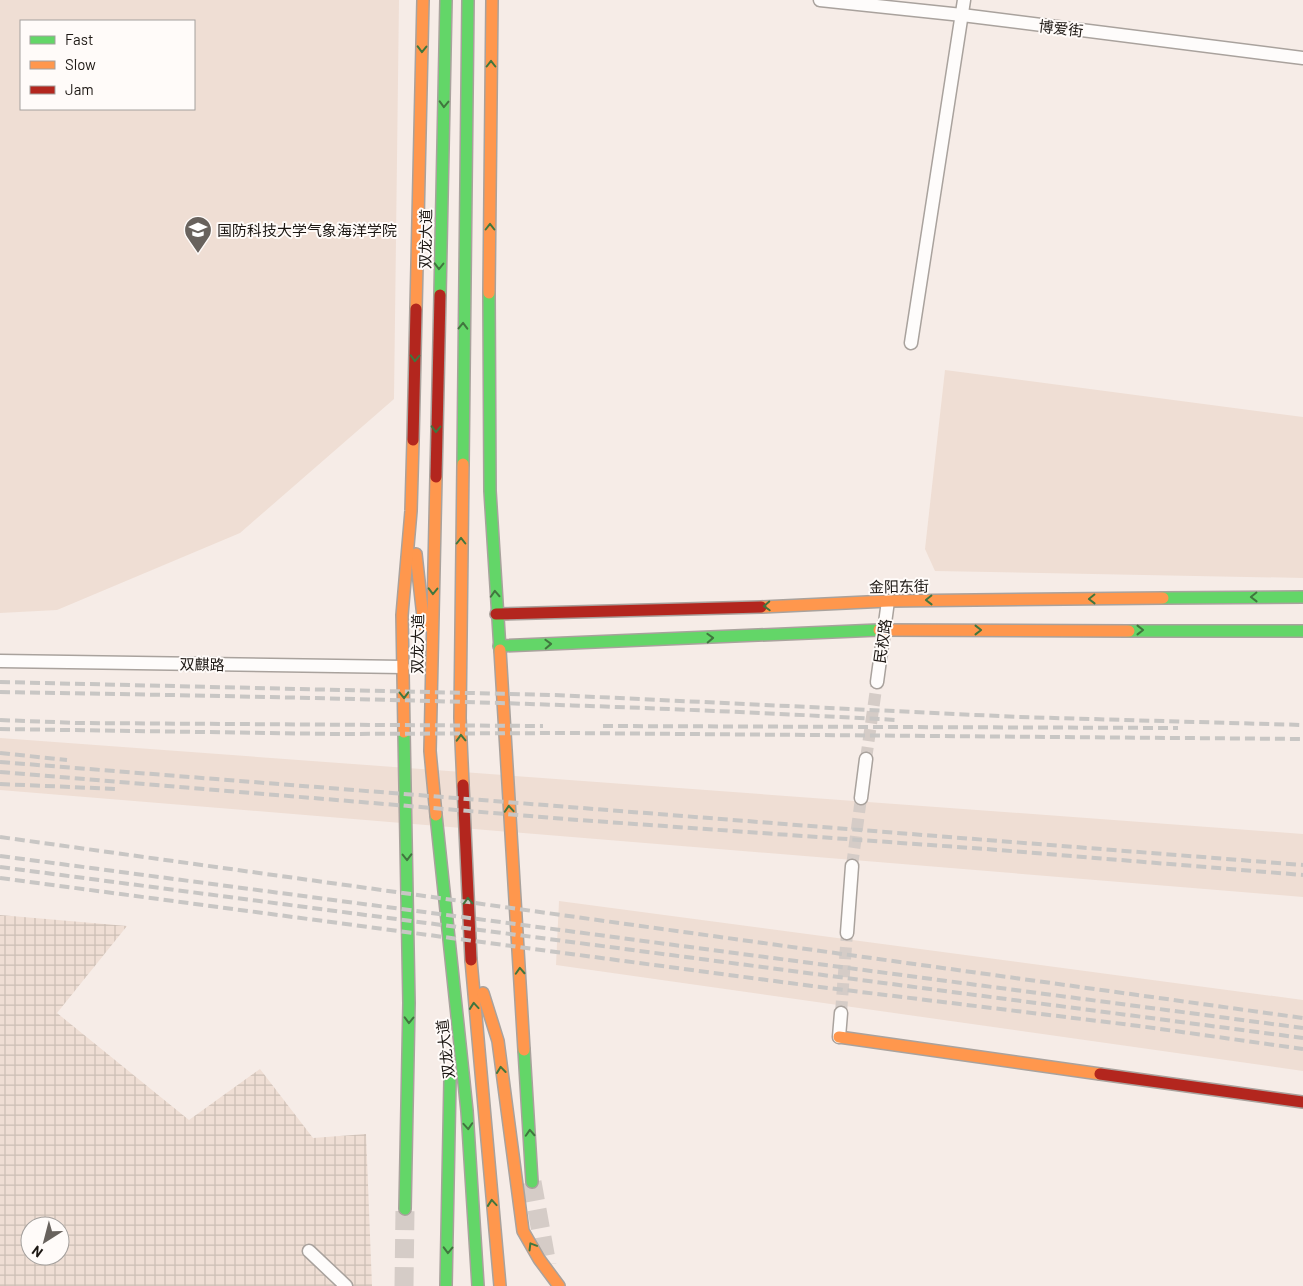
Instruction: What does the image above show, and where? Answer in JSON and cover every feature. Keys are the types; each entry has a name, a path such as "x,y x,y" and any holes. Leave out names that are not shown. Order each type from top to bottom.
{"main road":[{"name":"双龙大道","path":"411,511 423,0"},
{"name":"双龙大道","path":"446,0 446,55 439,247 430,751 449,956 467,1111 478,1286"},
{"path":"468,0 460,718 470,949 500,1286"},
{"path":"492,0 489,293 490,482 496,614 532,1182"},
{"path":"411,511 431,691"},
{"path":"405,1209 409,1003 402,615 411,511"},
{"name":"金阳东街","path":"496,614 664,611 888,600 1303,597"},
{"path":"499,646 884,630 1303,631"},
{"path":"470,949 498,1041 523,1231 539,1259 560,1286"},
{"path":"446,1286 451,1132 449,956"},
{"path":"838,1037 1303,1102"}],"street":[{"name":"博爱街","path":"820,0 962,15 1303,58"},
{"path":"911,343 964,0"},
{"name":"民权路","path":"877,682 888,600"},
{"name":"双麒路","path":"0,662 403,667"},
{"path":"861,798 866,759"},
{"path":"847,933 852,866"},
{"path":"838,1037 841,1013"},
{"path":"310,1251 346,1286"}],"shaded area":[{"name":"国防科技大学气象海洋学院","path":"0,0 399,0 394,399 240,533 57,610 0,613"},
{"path":"945,370 1303,417 1303,578 935,571 925,549"},
{"path":"0,738 1303,834 1303,897 0,790"},
{"path":"559,901 1303,1000 1303,1071 556,965"},
{"path":"0,915 127,926 57,1013 189,1120 260,1069 313,1138 366,1134 372,1286 0,1286"}],"tunnel":[{"path":"866,759 877,682"},
{"path":"852,866 861,798"},
{"path":"841,1013 847,933"},
{"path":"532,1182 547,1265"},
{"path":"404,1286 405,1209"}],"railway":[{"path":"0,682 555,695 1019,717 1303,725"},
{"path":"0,692 560,705 896,720"},
{"path":"0,720 78,723 543,726"},
{"path":"603,726 1178,728"},
{"path":"0,729 337,734 565,733 1303,739"},
{"path":"0,753 67,760"},
{"path":"0,762 1303,865"},
{"path":"0,772 565,819 986,849 1303,875"},
{"path":"0,784 117,789"},
{"path":"0,837 1303,1018"},
{"path":"0,856 1303,1028"},
{"path":"0,867 1303,1038"},
{"path":"0,878 1303,1049"}],"traffic: fast":[{"path":"440,295 446,0"},
{"path":"463,464 468,0"},
{"path":"489,293 490,491 500,650"},
{"path":"1163,598 1303,597"},
{"path":"499,646 879,630"},
{"path":"1129,631 1303,631"},
{"path":"404,732 409,1003 405,1209"},
{"path":"436,815 467,1111 478,1286"},
{"path":"524,1050 532,1182"},
{"path":"446,1286 450,1080"}],"traffic: slow":[{"path":"416,309 423,0"},
{"path":"489,293 492,0"},
{"path":"404,732 402,615 411,511 413,440"},
{"path":"463,464 460,718 463,785"},
{"path":"436,477 430,751 436,815"},
{"path":"416,554 424,626"},
{"path":"761,607 888,601 1163,598"},
{"path":"879,630 1129,631"},
{"path":"500,650 524,1050"},
{"path":"471,960 500,1286"},
{"path":"483,993 498,1041 523,1231 539,1259 559,1286"},
{"path":"839,1037 1100,1074"}],"traffic: jam":[{"path":"436,477 440,295"},
{"path":"413,440 416,309"},
{"path":"496,614 761,607"},
{"path":"463,785 471,960"},
{"path":"1100,1074 1303,1102"}],"place":[{"name":"国防科技大学气象海洋学院","path":"198,254"}]}
